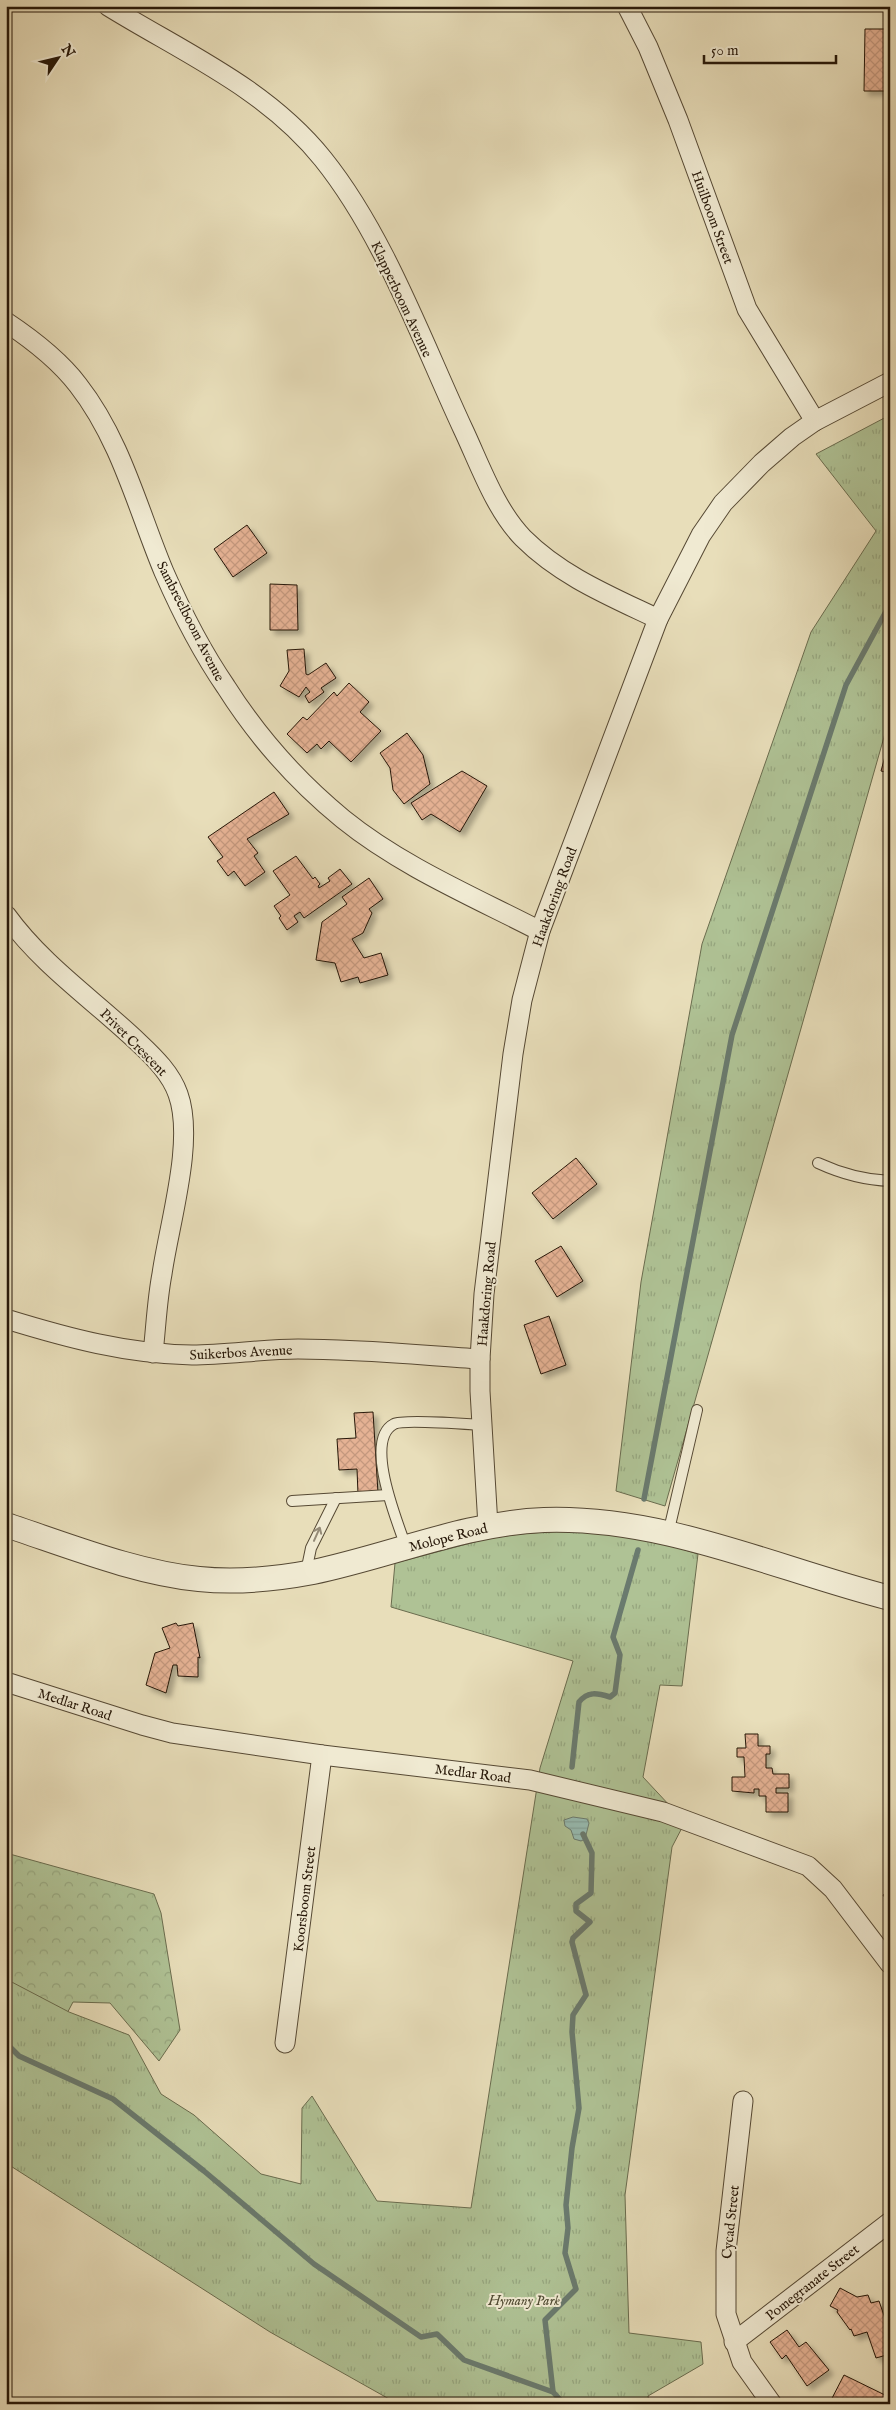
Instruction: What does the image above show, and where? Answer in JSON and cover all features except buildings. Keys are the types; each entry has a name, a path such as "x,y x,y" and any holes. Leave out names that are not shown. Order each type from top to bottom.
{"street":[{"name":"Klapperboom Avenue","path":"108,6 234,78 296,128 323,159 353,199 377,243 483,471 503,511 521,536 542,556 568,575 658,619"},
{"name":"Huilboom Street","path":"627,6 648,47 678,120 747,309 815,421"},
{"name":"Sambreelboom Avenue","path":"6,322 34,341 60,365 78,385 96,412 121,461 165,573 185,614 225,687 256,730 302,780 344,819 426,872 540,931"},
{"name":"Haakdoring Road","path":"488,1526 480,1359 484,1294 513,1054 522,1000 540,931 658,619 701,534 723,503 762,463 792,437 815,421 890,382"},
{"name":"Privet Crescent","path":"6,915 20,934 55,971 106,1013 158,1062 178,1094 183,1112 184,1127 182,1162 161,1276 153,1353"},
{"name":"Suikerbos Avenue","path":"6,1319 88,1342 153,1353 217,1354 295,1349 353,1350 480,1359"},
{"name":"Molope Road","path":"6,1525 108,1558 171,1575 230,1580 262,1580 306,1573 488,1526 543,1520 581,1521 647,1529 668,1534 890,1598"},
{"name":"Medlar Road","path":"6,1682 172,1733 322,1755 548,1784 662,1812 800,1862 820,1875 833,1889 890,1964"},
{"name":"Koorsboom Street","path":"286,2043 322,1755"},
{"name":"Cycad Street","path":"743,2101 726,2260 726,2314 734,2342 751,2377 772,2404"},
{"name":"Pomegranate Street","path":"734,2342 890,2222"}],"lane":[{"path":"818,1163 843,1174 867,1180 890,1181"},
{"path":"668,1534 697,1410"},
{"path":"406,1548 388,1495 383,1470 382,1439 386,1431 392,1424 399,1422 482,1425"},
{"path":"292,1501 388,1495"},
{"path":"306,1573 311,1548 336,1498"}],"green space":[{"path":"890,415 890,716 665,1506 616,1491 641,1282 702,944 811,632 876,531 816,454"},
{"name":"Hymany Park","path":"572,1530 647,1538 698,1554 682,1686 660,1685 643,1777 685,1822 672,1847 625,2195 629,2333 701,2342 703,2364 648,2396 649,2404 398,2404 270,2332 6,2163 6,1979 69,2012 129,2035 161,2094 194,2115 261,2174 301,2184 302,2108 312,2096 377,2201 471,2208 540,1768 573,1661 391,1607 395,1563 486,1539 519,1534"},
{"path":"6,1853 154,1894 161,1913 180,2030 159,2061 110,2003 73,2002 62,2023 6,2087"}],"water":[{"path":"573,1817 587,1819 589,1823 585,1839 581,1841 574,1839 571,1830 565,1826 564,1820"}],"waterway":[{"path":"644,1499 732,1035 846,685 890,604"},
{"path":"572,1767 579,1702 582,1698 589,1695 597,1694 610,1697 615,1693 620,1655 613,1637 638,1550"},
{"path":"553,2392 545,2320 576,2289 565,2253 568,2228 566,2205 572,2148 579,2108 572,2032 573,2015 586,1995 572,1942 573,1938 590,1922 576,1911 576,1904 591,1893 592,1853 583,1834"},
{"path":"6,2043 19,2056 113,2099 204,2171 314,2264 421,2337 437,2334 464,2360 553,2392 564,2404"}]}
